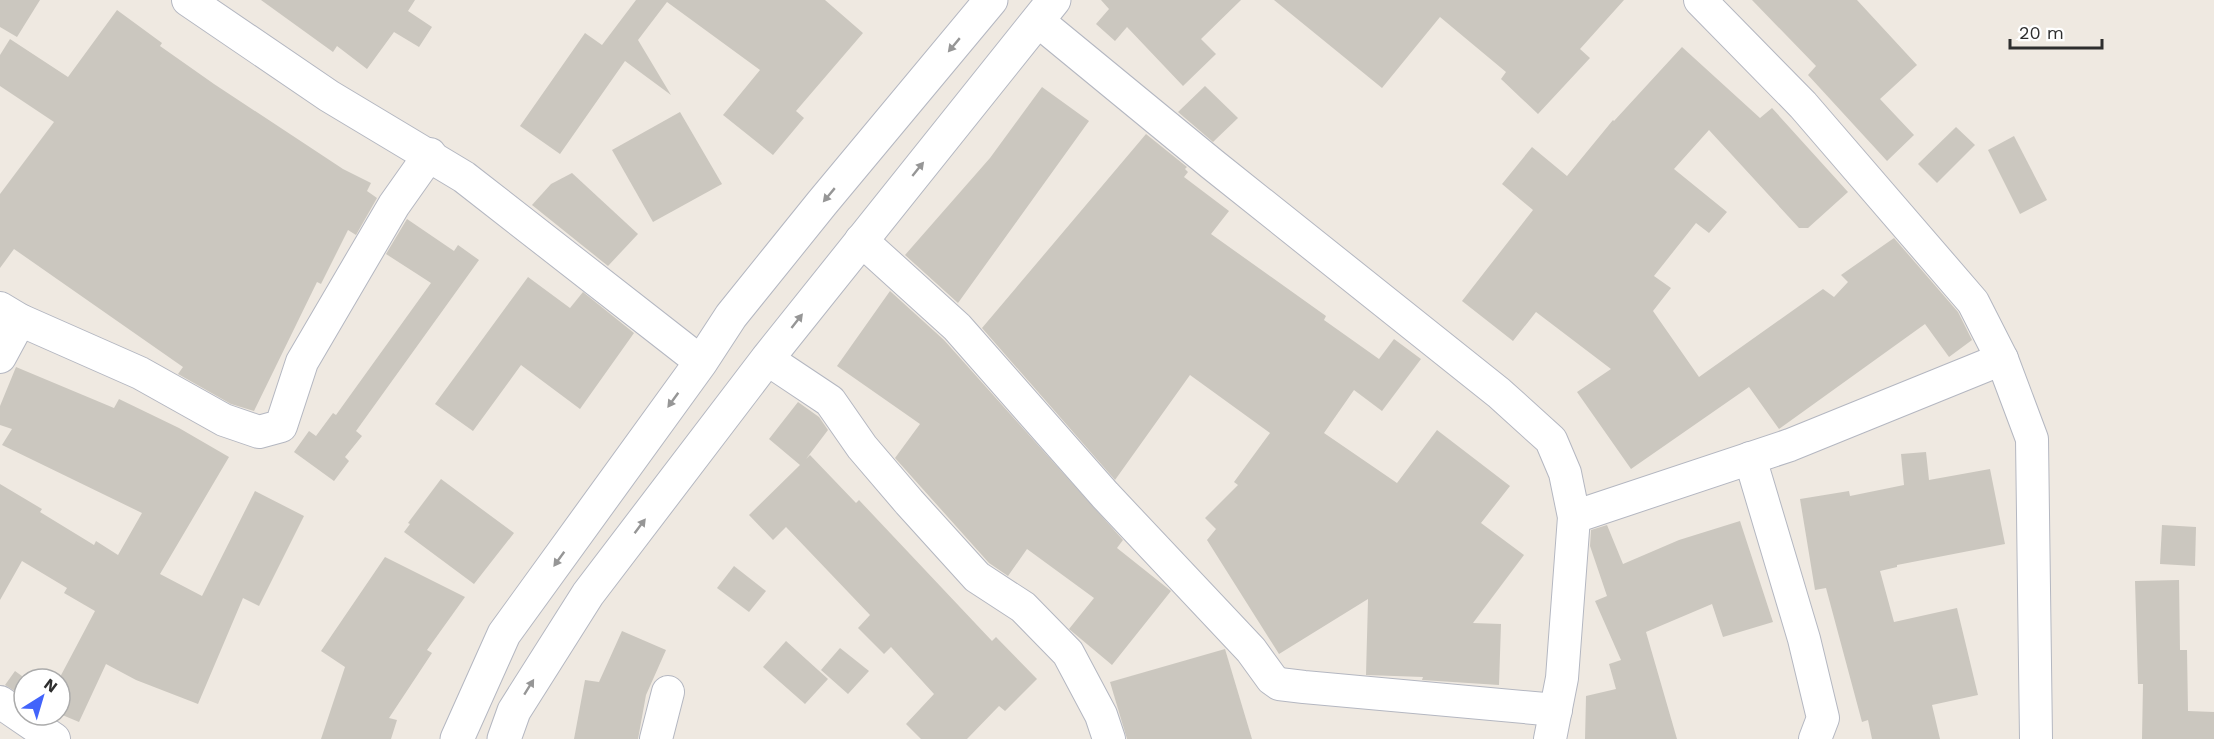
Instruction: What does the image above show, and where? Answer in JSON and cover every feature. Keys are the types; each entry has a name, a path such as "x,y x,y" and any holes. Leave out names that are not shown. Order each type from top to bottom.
{"main road":[{"path":"457,739 504,634 701,362 731,316 991,0"},
{"path":"504,739 514,711 588,594 767,359 1046,11"}],"street":[{"path":"188,0 329,96 430,154 464,177 701,362"},
{"path":"1700,0 1803,105 1973,302 2002,359 2032,439 2036,739"},
{"path":"861,240 957,327 1105,495 1251,650 1272,679 1280,684 1553,725 1562,678 1574,517 1565,473 1551,440 1499,393 1212,164 1046,11"},
{"path":"0,357 10,314 140,373 224,420 259,432 281,426 302,362 394,205 430,154"},
{"path":"767,359 830,401 862,447 977,577 1023,607 1068,653 1101,715 1109,739"},
{"path":"1574,517 1790,445 2002,359"},
{"path":"1750,458 1804,639 1823,718 1815,739"},
{"path":"656,739 668,692"},
{"path":"0,702 43,736"}],"building":[{"path":"0,0 40,0 17,37 0,27"},
{"path":"261,0 415,0 408,11 432,27 419,47 394,32 367,69 337,46 333,52"},
{"path":"636,0 825,0 863,33 796,111 804,118 773,155 723,115 760,70 667,2 638,40 671,95 625,61 560,154 520,126 585,33 602,45"},
{"path":"1101,0 1241,0 1201,39 1216,54 1183,86 1127,27 1115,41 1096,24 1109,9"},
{"path":"1274,0 1624,0 1580,49 1590,58 1538,114 1501,79 1506,72 1440,17 1382,88"},
{"path":"1752,0 1857,0 1917,65 1880,99 1914,135 1887,161 1808,75 1816,66"},
{"path":"117,10 162,43 160,46 214,84 343,169 371,183 367,191 377,198 356,235 348,230 321,284 317,282 254,411 231,404 178,374 183,367 14,249 0,268 0,194 54,122 0,86 0,55 10,39 68,77"},
{"path":"1682,47 1760,118 1772,108 1848,192 1808,228 1799,228 1709,130 1674,169 1727,212 1709,233 1696,223 1654,276 1671,288 1653,311 1699,377 1823,289 1834,297 1848,282 1841,275 1894,238 1958,312 1972,340 1949,357 1925,324 1779,429 1749,387 1631,469 1577,392 1611,369 1536,312 1513,341 1462,301 1533,210 1502,184 1532,147 1567,176 1613,120"},
{"path":"1205,86 1238,118 1213,142 1178,112"},
{"path":"1042,87 1089,121 958,303 905,255 990,158"},
{"path":"680,112 722,184 653,222 612,150"},
{"path":"1956,127 1975,145 1937,183 1918,164"},
{"path":"1146,134 1187,167 1185,169 1188,172 1184,177 1229,211 1211,234 1326,316 1324,320 1379,359 1394,339 1421,359 1382,411 1354,390 1324,433 1397,483 1437,430 1510,486 1481,523 1524,555 1473,623 1501,624 1499,685 1422,680 1423,677 1366,675 1368,599 1279,654 1207,540 1216,529 1205,518 1238,485 1234,482 1270,433 1190,375 1115,480 982,328"},
{"path":"2014,136 2047,200 2020,214 1988,150"},
{"path":"572,173 638,234 608,266 532,205 551,184"},
{"path":"407,219 454,251 458,245 479,260 356,431 362,436 345,457 349,461 334,481 294,452 309,431 316,436 333,413 336,415 431,283 386,254"},
{"path":"528,277 570,308 583,292 634,333 580,409 521,365 473,431 435,404"},
{"path":"890,291 944,340 1123,540 1117,548 1171,591 1112,665 1069,629 1094,598 1027,549 1008,576 989,563 895,458 920,424 837,366"},
{"path":"16,367 114,408 119,399 179,428 229,457 160,574 202,596 255,491 304,516 259,606 243,598 198,704 136,680 106,664 79,722 72,719 72,667 65,667 95,611 64,593 67,588 22,561 0,600 0,484 42,509 40,512 94,545 96,541 118,555 142,513 2,445 12,429 0,425 0,406"},
{"path":"798,402 819,417 828,430 806,459 810,455 856,503 859,500 992,641 996,637 1037,679 1005,711 999,706 967,739 921,739 906,724 934,694 891,647 884,654 858,628 870,615 786,527 773,540 749,515 800,465 769,439"},
{"path":"1926,452 1929,480 1990,469 2005,544 1897,565 1897,567 1880,571 1894,622 1957,608 1978,695 1932,705 1940,739 1872,739 1868,720 1862,722 1826,588 1815,590 1800,499 1849,491 1850,496 1904,485 1901,454"},
{"path":"441,479 514,533 474,584 404,532 410,524 408,523"},
{"path":"1740,521 1773,622 1723,637 1712,604 1646,632 1677,739 1585,739 1586,696 1616,689 1609,664 1621,660 1595,601 1607,596 1590,546 1591,530 1607,525 1623,564 1679,540"},
{"path":"2162,525 2196,527 2195,566 2160,564"},
{"path":"385,557 465,597 427,650 432,653 389,718 397,720 391,739 321,739 345,667 321,651"},
{"path":"734,566 766,591 749,612 717,588"},
{"path":"2179,580 2180,650 2187,650 2188,711 2214,712 2214,739 2142,739 2143,684 2138,684 2135,581"},
{"path":"622,631 666,650 646,695 638,739 574,739 585,680 599,682"},
{"path":"786,641 828,679 805,704 763,667"},
{"path":"840,648 869,671 848,694 821,670"},
{"path":"1225,649 1252,739 1127,739 1110,682"},
{"path":"12,675 12,689 5,685"}]}
